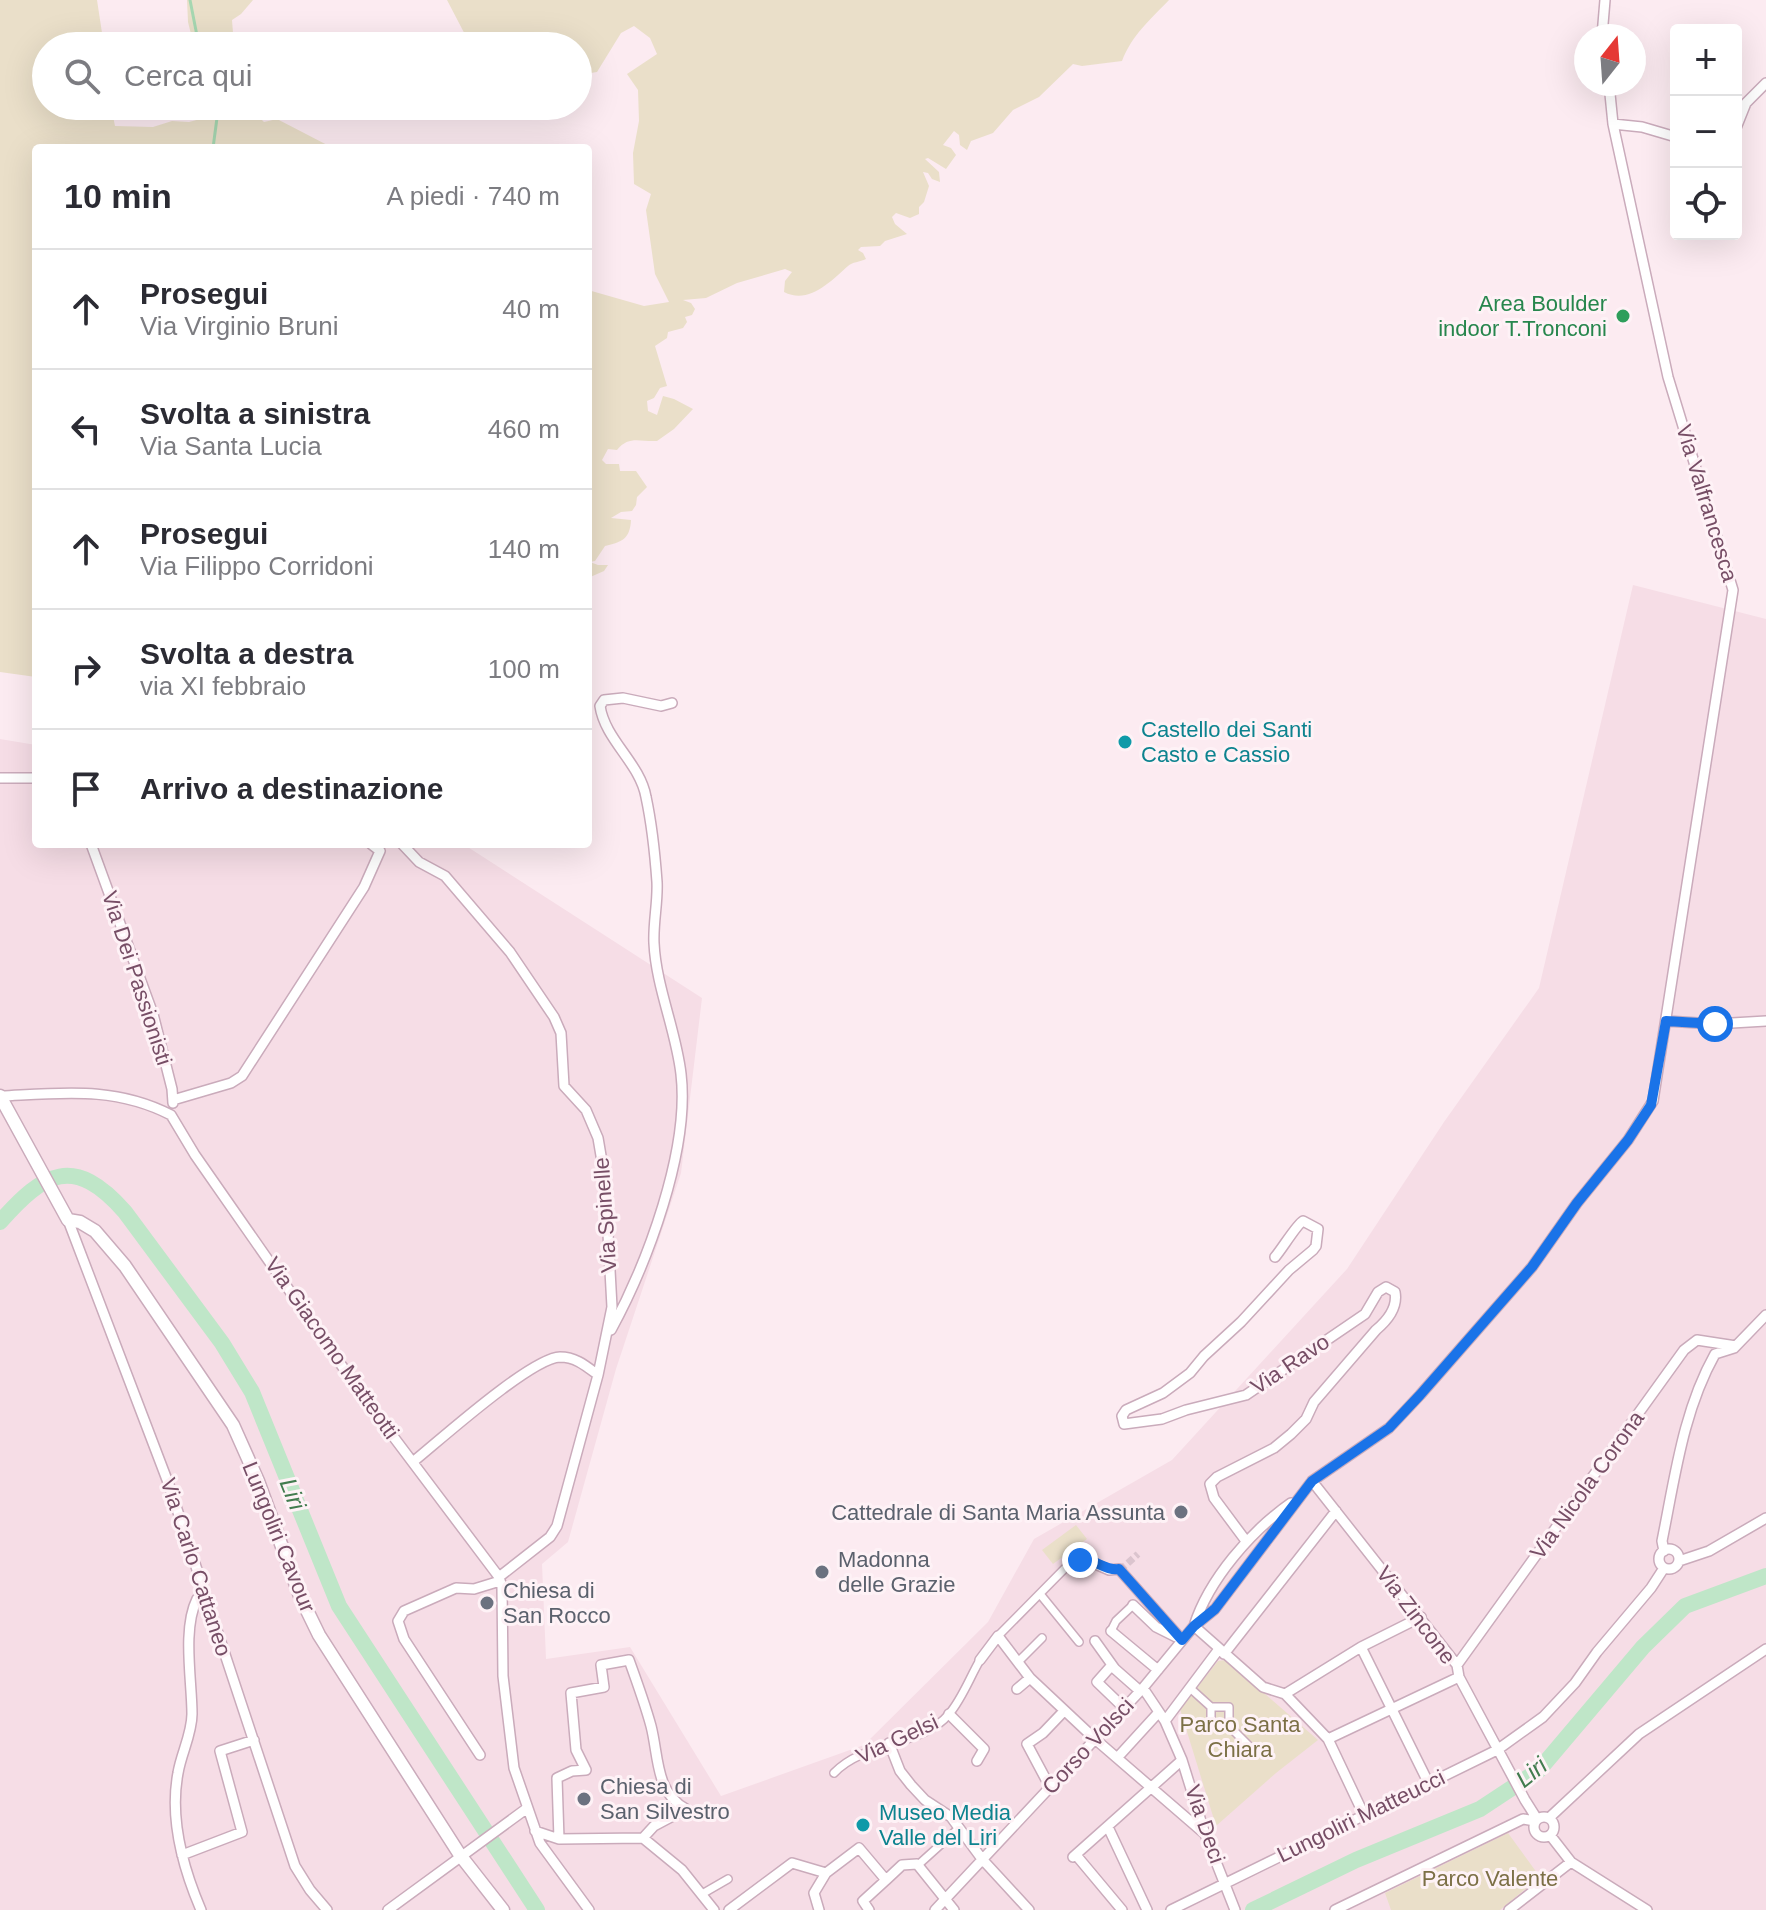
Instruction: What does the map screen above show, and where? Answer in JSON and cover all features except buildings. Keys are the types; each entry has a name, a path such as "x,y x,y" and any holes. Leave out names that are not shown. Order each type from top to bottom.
{"street":[{"path":"1603,24 1605,0"},
{"path":"1742,113 1746,103 1766,83"},
{"name":"Via Valfrancesca","path":"1194,1626 1215,1609 1312,1481 1389,1428 1420,1395 1532,1267 1651,1105 1733,590 1668,377 1613,124 1610,96"},
{"path":"1613,124 1642,127 1670,135"},
{"path":"608,1337 638,1269 666,1191 682,1130 683,1101 681,1073 654,944 657,884 646,794 637,771 602,718 600,706 604,700 623,698 661,706 672,703"},
{"path":"0,778 32,778"},
{"name":"Via Dei Passionisti","path":"92,848 153,1014 172,1089 171,1115"},
{"path":"173,1100 231,1083 242,1076 364,887 384,848"},
{"name":"Via Spinelle","path":"406,848 419,862 445,876 510,952 554,1017 561,1033 564,1086 590,1117 603,1160 612,1307 608,1337 557,1526 550,1537 500,1579"},
{"path":"1666,1021 1715,1024 1766,1021"},
{"path":"66,1216 0,1096 63,1093 124,1096 171,1115"},
{"name":"Via Giacomo Matteotti","path":"171,1115 195,1155 365,1399 500,1579"},
{"name":"Via Carlo Cattaneo","path":"66,1216 165,1474 295,1866 327,1910"},
{"name":"Lungoliri Cavour","path":"66,1216 95,1231 125,1266 233,1425 258,1481 309,1615 460,1855 503,1910"},
{"name":"Via Ravo","path":"1246,1541 1214,1498 1210,1484 1217,1477 1274,1448 1306,1419 1314,1402 1386,1321 1394,1307 1395,1292 1386,1287 1378,1292 1365,1314 1246,1395 1162,1419 1124,1424 1122,1416 1126,1410 1163,1393 1190,1373 1289,1270 1313,1250 1318,1229 1303,1221 1298,1224 1275,1257"},
{"path":"1664,1551 1662,1541 1682,1440 1695,1397 1715,1354 1736,1346 1766,1315"},
{"name":"Via Nicola Corona","path":"1457,1665 1684,1350 1697,1340 1736,1346"},
{"path":"414,1461 542,1363 562,1357 573,1359 598,1375"},
{"name":"Via Zincone","path":"1312,1481 1457,1665 1459,1677 1536,1820"},
{"path":"1301,1496 1246,1541 1201,1603 1194,1626 1263,1687 1285,1694 1328,1739 1364,1815"},
{"path":"1117,1758 1190,1688 1336,1511"},
{"path":"1679,1561 1676,1552 1670,1549 1664,1551 1659,1559 1664,1568 1674,1568 1679,1561 1709,1551 1766,1518"},
{"path":"980,1660 998,1636 1077,1556 1109,1570 1119,1569 1182,1640"},
{"name":"Lungoliri Matteucci","path":"1171,1910 1227,1888 1428,1782 1500,1755 1575,1683 1664,1568"},
{"path":"480,1755 404,1639 398,1621 404,1611 456,1588 474,1589 500,1579 507,1714 514,1768 540,1843 589,1910"},
{"path":"1040,1594 1079,1642"},
{"path":"201,1910 185,1873 175,1809 178,1774 192,1717 189,1683 192,1614 197,1599 205,1595"},
{"path":"1158,1670 1111,1631 1116,1621 1133,1605 1156,1627 1182,1640"},
{"path":"1285,1694 1361,1647 1421,1617"},
{"name":"Corso Volsci","path":"935,1910 1142,1690 1194,1626"},
{"path":"998,1636 1030,1678 1064,1711 1205,1834"},
{"path":"1018,1662 1042,1638"},
{"name":"Via Deci","path":"1095,1641 1112,1665 1142,1690 1162,1717 1182,1760 1205,1834 1235,1910"},
{"path":"1361,1647 1428,1782"},
{"path":"1335,1910 1523,1819 1549,1818 1639,1734 1766,1649"},
{"path":"559,1839 557,1778 572,1771 586,1770 576,1750 571,1693 604,1687 601,1665 629,1660 652,1728 659,1775 671,1800 686,1809 654,1826 643,1838"},
{"name":"Via Gelsi","path":"834,1773 857,1756 933,1727 949,1714 980,1660"},
{"path":"1112,1665 1097,1682 1124,1708"},
{"path":"1328,1739 1459,1677"},
{"path":"1017,1689 1030,1678"},
{"path":"1190,1688 1211,1707 1229,1707 1229,1726"},
{"path":"1211,1707 1211,1725 1229,1726 1255,1752"},
{"path":"1050,1787 1027,1744 1043,1733 1064,1711"},
{"path":"949,1714 984,1749 977,1761"},
{"path":"182,1855 242,1832 220,1751 254,1740"},
{"path":"889,1743 900,1771 911,1785 925,1800 951,1817 982,1859 1026,1906 1014,1910"},
{"path":"1122,1910 1074,1856 1182,1760"},
{"path":"388,1910 508,1821 525,1804"},
{"path":"1536,1820 1534,1828 1543,1837 1550,1835 1554,1827 1549,1818"},
{"path":"1108,1827 1147,1910"},
{"path":"870,1910 863,1901 902,1865 918,1865 959,1828"},
{"path":"535,1831 559,1839 643,1838 682,1870 714,1910"},
{"path":"1550,1835 1571,1862 1647,1910"},
{"path":"819,1910 814,1893 826,1873 859,1848 886,1880"},
{"path":"1509,1910 1571,1862"},
{"path":"729,1910 792,1863 826,1873"},
{"path":"918,1865 954,1910"},
{"path":"702,1894 728,1879"}],"shaded area":[{"path":"1633,585 1766,619 1766,1910 0,1910 0,739 32,744 32,848 469,848 702,998 681,1173 616,1369 568,1542 542,1564 546,1659 630,1647 721,1796 864,1745 988,1622 1034,1539 1172,1460 1347,1269 1444,1122 1539,988"}],"green space":[{"path":"0,0 97,0 102,32 32,32 32,120 114,120 115,126 153,127 172,121 279,120 325,144 32,144 32,676 0,672"},
{"path":"187,0 253,0 232,20 233,32 190,32"},
{"path":"447,0 1169,0 1136,36 1122,61 1082,66 1073,64 1039,97 1013,110 993,133 971,141 967,150 960,145 959,135 954,131 943,145 951,148 956,155 946,169 925,159 939,172 940,182 923,172 929,186 919,214 910,218 896,213 892,217 907,234 885,241 880,246 861,247 858,250 866,259 850,265 819,290 802,296 784,292 785,281 792,272 785,269 737,283 706,298 683,300 695,309 692,315 685,317 687,322 683,328 668,332 667,338 655,346 667,386 660,388 654,398 647,401 648,411 657,415 663,396 693,409 657,441 635,440 626,442 617,450 608,449 602,460 606,464 619,464 620,471 636,471 647,487 637,497 632,511 621,512 611,518 631,520 627,536 605,546 592,562 592,291 644,306 669,302 655,274 646,210 651,194 634,184 638,90 627,74 657,54 650,38 634,26 621,33 597,72 592,73 592,32 464,32"},
{"path":"592,563 608,565 604,571 592,576"},
{"path":"1076,1525 1087,1539 1053,1564 1042,1550"},
{"name":"Parco Santa Chiara","path":"1226,1660 1318,1740 1216,1826 1180,1709 1218,1661"},
{"name":"Parco Valente","path":"1508,1833 1540,1877 1500,1910 1391,1910 1385,1893"}],"waterway":[{"path":"190,0 196,32"},
{"path":"214,144 217,120"},
{"name":"Liri","path":"0,1222 31,1191 60,1176 75,1176 90,1182 125,1212 222,1343 252,1392 339,1606 537,1910"},
{"name":"Liri","path":"1253,1910 1356,1860 1480,1809 1539,1770 1643,1647 1685,1606 1766,1576"}],"tunnel":[{"path":"1120,1570 1138,1554"}],"place":[{"name":"Area Boulder indoor T.Tronconi","path":"1623,316"},
{"name":"Castello dei Santi Casto e Cassio","path":"1125,742"},
{"name":"Cattedrale di Santa Maria Assunta","path":"1181,1512"},
{"name":"Madonna delle Grazie","path":"822,1572"},
{"name":"Chiesa di San Rocco","path":"487,1603"},
{"name":"Chiesa di San Silvestro","path":"584,1799"},
{"name":"Museo Media Valle del Liri","path":"863,1825"}],"route":[{"path":"1080,1560 1087,1559 1109,1570 1119,1569 1182,1640 1215,1609 1312,1481 1389,1428 1532,1267 1651,1105 1666,1021 1715,1024"}]}
